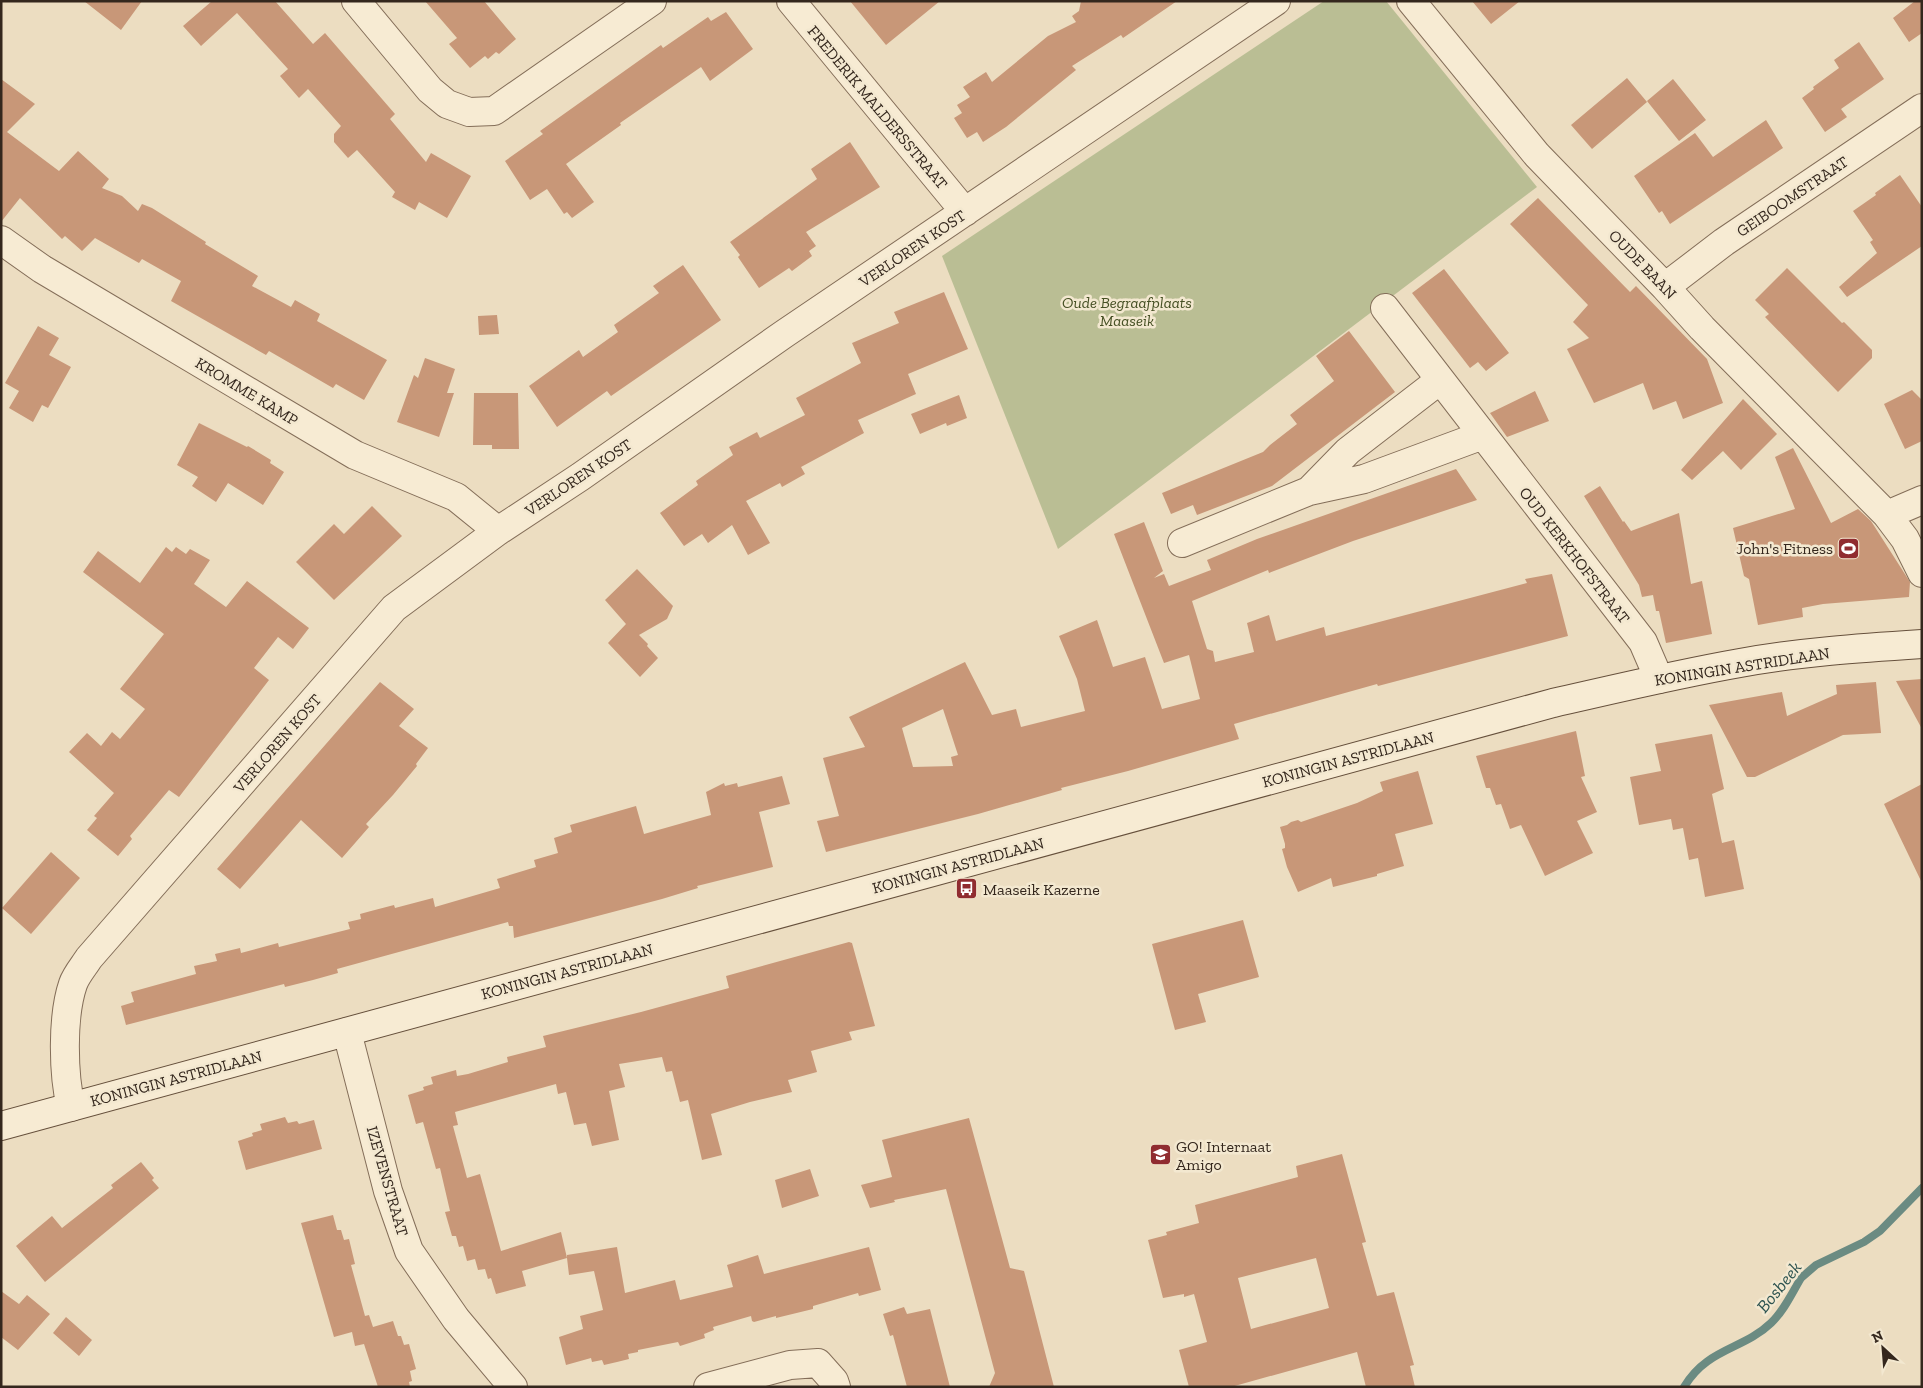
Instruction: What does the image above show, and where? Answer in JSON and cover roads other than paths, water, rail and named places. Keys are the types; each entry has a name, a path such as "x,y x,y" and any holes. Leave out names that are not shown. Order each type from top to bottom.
{"street":[{"path":"356,1 430,90 447,104 469,112 494,111 652,1"},
{"name":"FREDERIK MALDERSSTRAAT","path":"791,1 965,212"},
{"name":"VERLOREN KOST","path":"70,1107 66,1087 66,1015 74,982 90,958 394,608 498,531 580,477 784,334 1276,1"},
{"name":"OUDE BAAN","path":"1411,1 1537,156 1665,287 1702,328 1888,515 1905,539 1922,572"},
{"name":"GEIBOOMSTRAAT","path":"1665,287 1724,242 1922,108"},
{"name":"KROMME KAMP","path":"1,240 42,269 355,455 456,497 498,531"},
{"name":"OUD KERKHOFSTRAAT","path":"1385,308 1643,642 1658,679"},
{"path":"1309,491 1348,451 1440,380"},
{"path":"1182,544 1309,491 1364,479 1483,436"},
{"path":"1888,515 1922,500"},
{"name":"KONINGIN ASTRIDLAAN","path":"1,1126 1553,703 1741,662 1838,650 1922,644"},
{"name":"IZEVENSTRAAT","path":"348,1032 388,1191 409,1251 456,1319 513,1387"},
{"path":"708,1387 790,1365 818,1363 834,1380 836,1387"}],"waterway":[{"name":"Bosbeek","path":"1684,1387 1703,1364 1749,1339 1771,1323 1784,1307 1801,1278 1816,1265 1864,1242 1880,1231 1922,1188"}],"place":[{"name":"John's Fitness","path":"1849,548"},
{"name":"Maaseik Kazerne","path":"967,889"},
{"name":"GO! Internaat Amigo","path":"1160,1155"}],"park label":[{"name":"Oude Begraafplaats Maaseik","path":"1127,311"}]}
